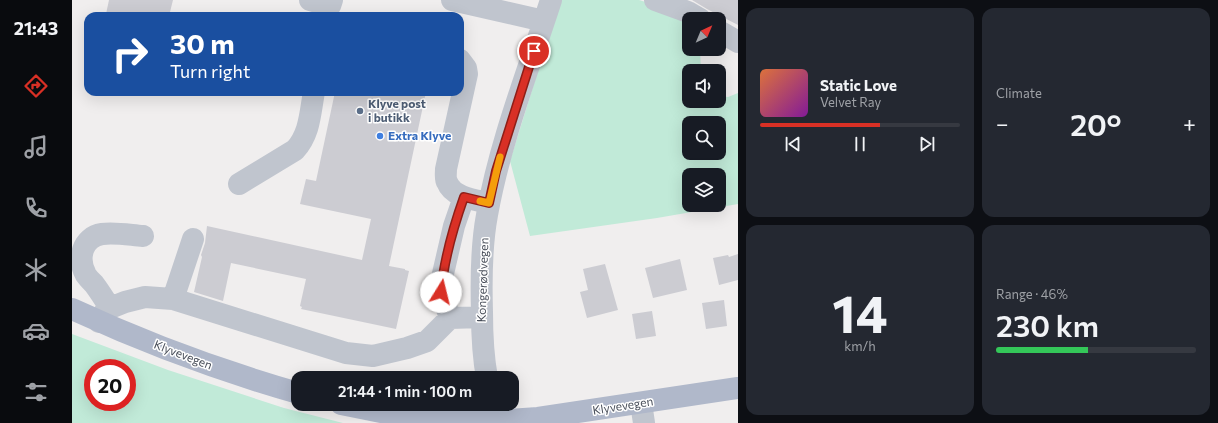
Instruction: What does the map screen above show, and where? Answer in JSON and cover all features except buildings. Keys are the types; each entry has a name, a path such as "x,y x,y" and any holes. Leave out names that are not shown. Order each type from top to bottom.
{"main road":[{"name":"Klyvevegen","path":"72,309 104,314 169,350 248,379 291,391"},
{"name":"Klyvevegen","path":"376,411 421,420 454,422 492,412 538,418 643,413 738,388"}],"street":[{"path":"452,0 544,21"},
{"name":"Kongerødvegen","path":"486,371 482,336 481,283 482,251 489,203 496,171 551,0"},
{"path":"655,0 688,12"},
{"path":"726,35 738,42"},
{"path":"464,65 467,74 464,88"},
{"path":"239,184 295,150 302,142 307,132 313,96"},
{"path":"462,96 446,169 447,182 453,190 464,197 489,203"},
{"path":"450,318 441,292 442,278 454,226 464,197"},
{"path":"143,236 103,233 93,236 82,250 81,261 86,275 94,284 104,314 145,297 173,299 346,353 373,356 407,348 427,341 450,318 482,317"},
{"path":"173,299 193,239"}],"green space":[{"path":"560,0 639,0 682,13 682,56 700,56 701,64 682,64 682,108 726,108 726,97 738,93 738,204 726,206 726,168 682,168 682,212 692,212 530,236 510,161"},
{"path":"72,334 168,370 291,411 343,423 72,423"}],"slow traffic":[{"path":"480,201 489,203 500,157"}],"place":[{"name":"Klyve post i butikk","path":"360,111"},
{"name":"Extra Klyve","path":"380,136"}],"route":[{"path":"441,292 442,278 454,226 464,197 489,203 496,171 534,51"}]}
